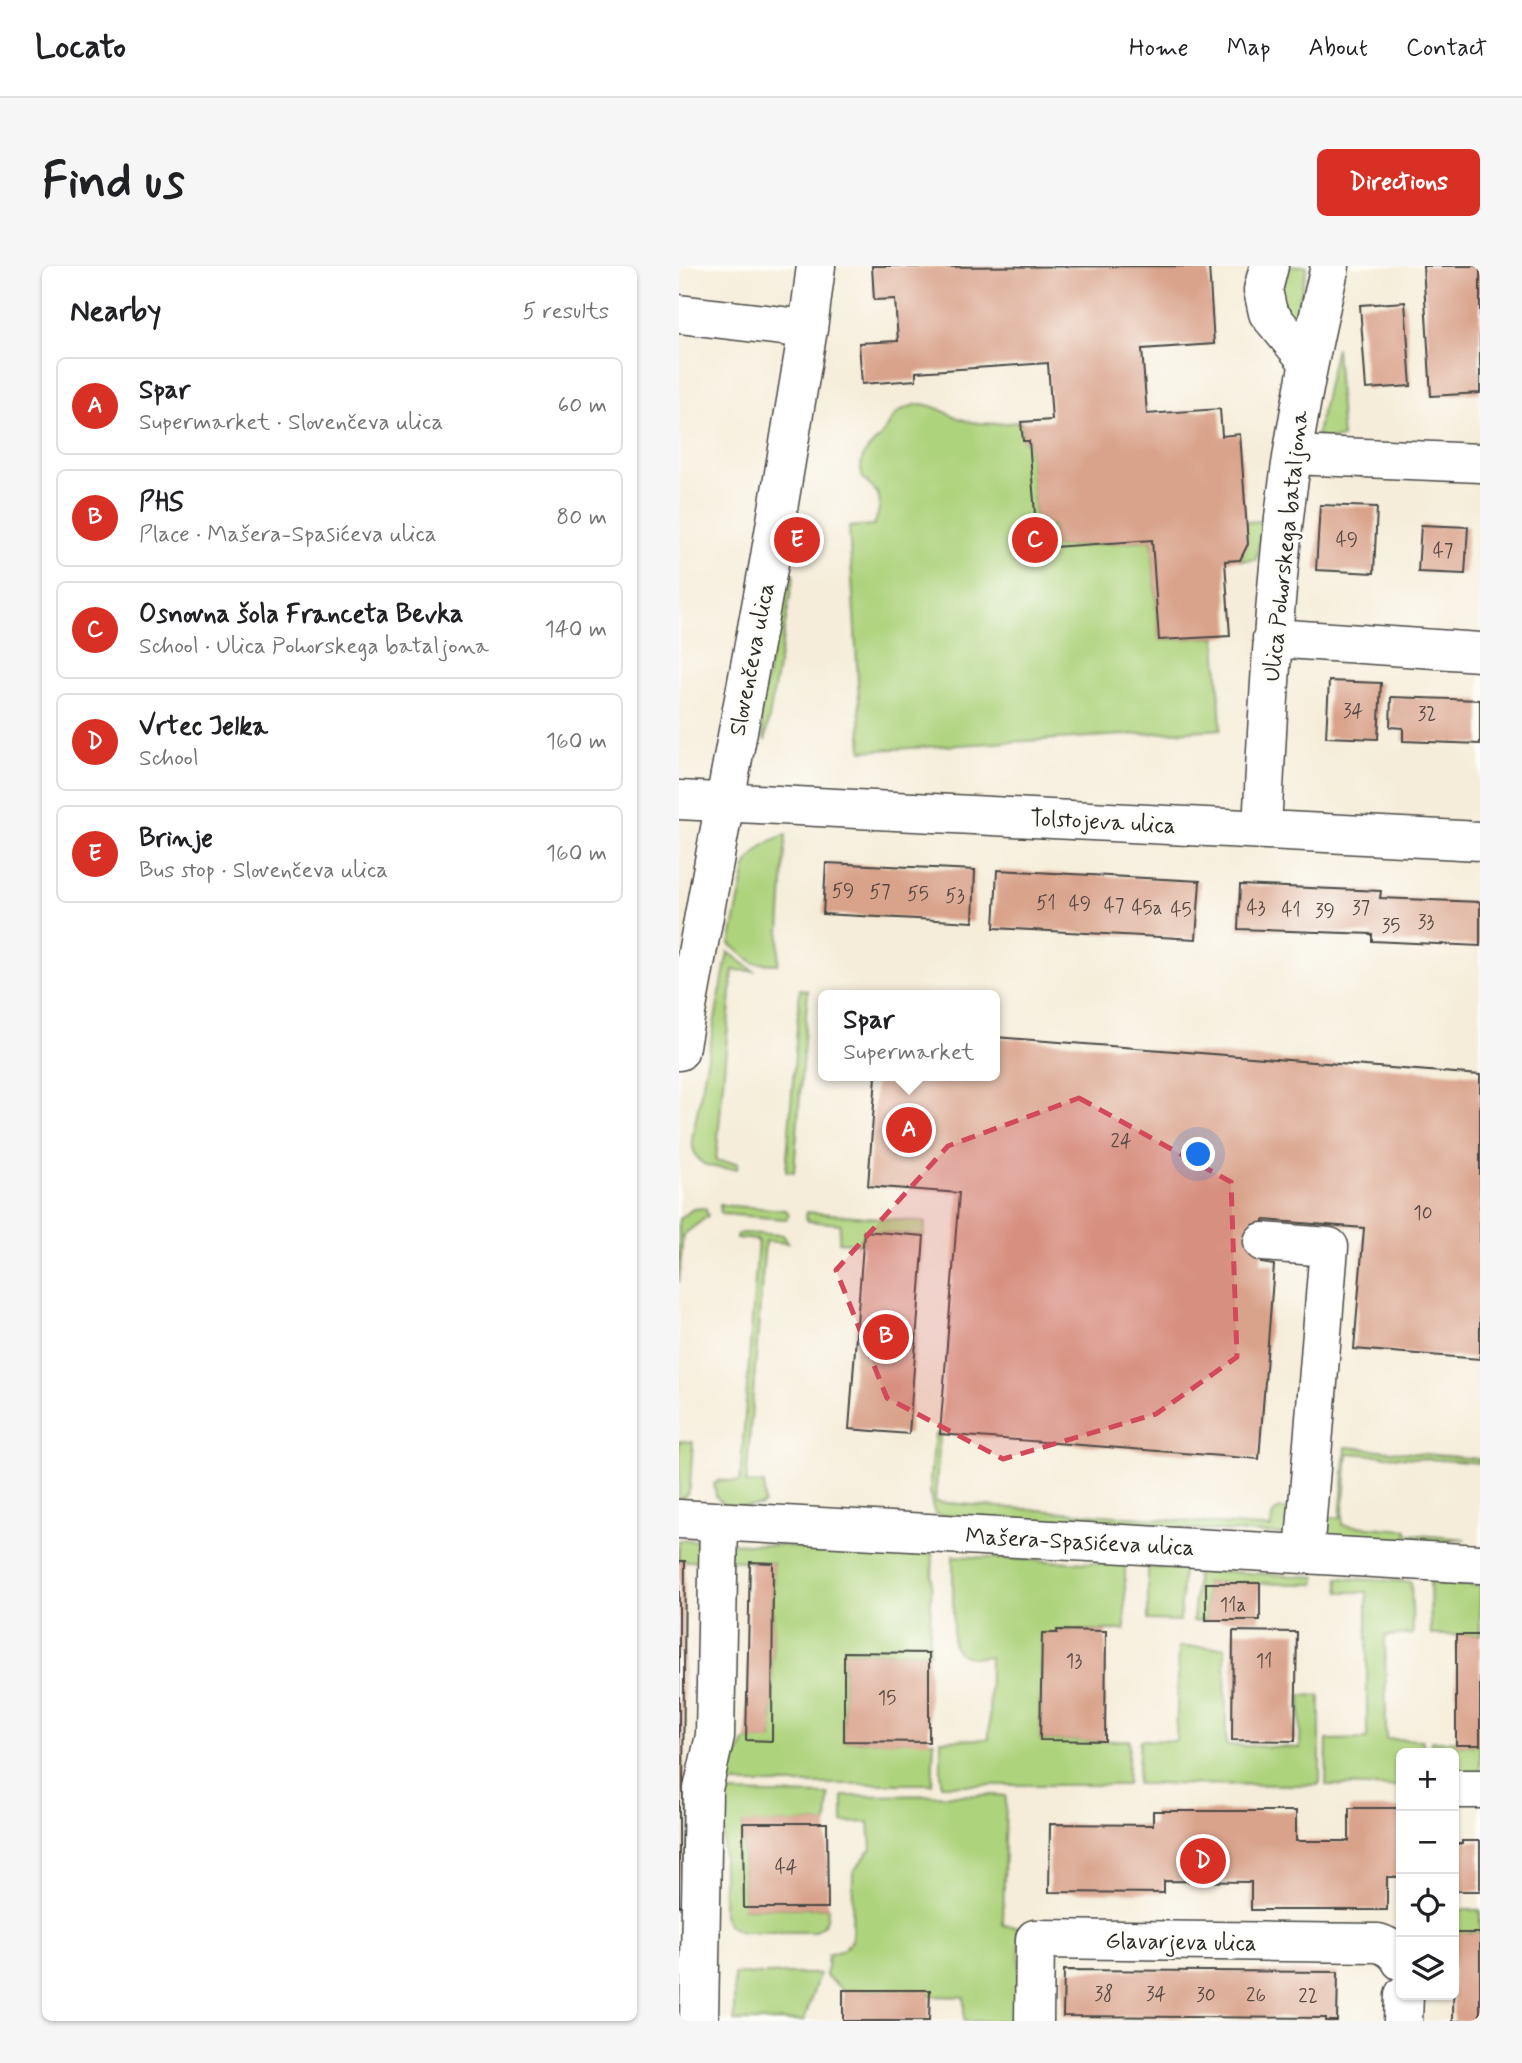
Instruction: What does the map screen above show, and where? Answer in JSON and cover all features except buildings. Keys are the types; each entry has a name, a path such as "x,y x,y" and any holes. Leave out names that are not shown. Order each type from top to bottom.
{"street":[{"name":"Slovenčeva ulica","path":"679,1051 769,563 816,266"},
{"path":"1269,266 1263,290 1268,313 1308,361"},
{"name":"Ulica Pohorskega bataljona","path":"1262,829 1272,638 1283,525 1308,361 1330,266"},
{"path":"679,314 808,329"},
{"path":"1293,455 1480,463"},
{"path":"1272,638 1480,652"},
{"name":"Tolstojeva ulica","path":"679,800 1480,841"},
{"path":"1263,1242 1329,1247 1304,1554"},
{"name":"Mašera-Spasićeva ulica","path":"679,1520 1480,1564"},
{"path":"699,2021 703,1789 715,1736 719,1521"},
{"path":"1459,1789 1480,1789"},
{"name":"Glavarjeva ulica","path":"1034,2021 1035,1939 1378,1943 1396,1952"},
{"path":"1403,2021 1404,2000"}],"highlighted area":[{"path":"1079,1098 1231,1182 1237,1357 1156,1414 1003,1459 887,1398 836,1270 948,1146"}],"green space":[{"path":"1282,266 1307,266 1294,324 1276,293"},
{"path":"1336,347 1342,438 1323,439 1317,434"},
{"path":"921,404 971,422 1021,422 1023,441 1029,441 1036,526 1053,524 1054,547 1152,540 1159,640 1216,637 1221,729 862,751 849,527 874,525 879,511 878,494 862,476 862,459 897,413"},
{"path":"1262,521 1256,560 1240,560 1247,543 1246,522"},
{"path":"785,573 794,574 765,741 760,718"},
{"path":"786,835 778,964 754,963 730,944 746,867 763,846"},
{"path":"728,952 754,971 733,970 716,1161 738,1163 737,1169 712,1167 701,1162 693,1149 692,1139"},
{"path":"800,989 808,990 794,1172 786,1171"},
{"path":"720,1205 786,1210 789,1215 786,1219 721,1214"},
{"path":"705,1208 708,1216 683,1235 679,1283 679,1219 693,1209"},
{"path":"806,1212 925,1222 924,1236 864,1231 863,1244 839,1242 840,1224 808,1221"},
{"path":"742,1233 783,1235 788,1243 765,1241 746,1483 764,1484 764,1503 760,1506 724,1506 716,1496 714,1484 719,1480 740,1482 758,1240 736,1238"},
{"path":"935,1434 940,1434 935,1502 1271,1528 1272,1517 1280,1509 1290,1510 1293,1535 937,1515 933,1508 930,1488"},
{"path":"679,1441 693,1442 690,1487 679,1502"},
{"path":"1346,1447 1480,1459 1480,1463 1348,1453 1342,1525 1407,1530 1407,1534 1465,1539 1434,1542 1330,1537 1326,1531 1327,1520 1331,1517 1340,1518"},
{"path":"679,1540 706,1541 703,1559 679,1561"},
{"path":"728,1543 933,1554 929,1653 844,1652 844,1741 934,1741 932,1784 723,1784 746,1740 772,1740 773,1563 727,1560"},
{"path":"953,1556 1125,1565 1125,1630 1057,1630 1057,1633 1042,1633 1040,1740 1129,1740 1127,1785 941,1785 941,1740 989,1739 990,1657 963,1655 953,1644"},
{"path":"1148,1567 1183,1569 1180,1621 1148,1620"},
{"path":"1197,1570 1316,1577 1315,1584 1206,1583 1206,1620 1193,1621"},
{"path":"1338,1578 1411,1582 1413,1634 1385,1636 1386,1739 1423,1740 1423,1748 1396,1748 1396,1787 1326,1785 1327,1740 1367,1739 1367,1592 1340,1592"},
{"path":"1430,1583 1480,1586 1480,1635 1431,1635"},
{"path":"1179,1647 1225,1647 1226,1745 1300,1748 1301,1695 1320,1696 1318,1785 1137,1784 1140,1740 1176,1741"},
{"path":"1431,1741 1480,1745 1480,1780 1459,1780 1459,1748 1431,1748"},
{"path":"723,1793 829,1795 827,1823 743,1824 744,1908 828,1908 825,1922 818,1930 741,1932 727,1923 723,1914"},
{"path":"843,1796 1006,1796 1003,1925 1020,1927 1018,2021 964,2021 964,1997 930,1996 929,1990 843,1990 826,1976 828,1955 843,1950 852,1940 853,1872 871,1849 869,1822 843,1823"},
{"path":"1459,1910 1480,1910 1480,1933 1459,1933"},
{"path":"734,1974 819,1974 804,2021 734,2021"}],"place":[{"name":"Brinje","path":"797,540"},
{"name":"Osnovna šola Franceta Bevka","path":"1035,540"},
{"name":"Spar","path":"909,1130"},
{"name":"PHS","path":"886,1337"},
{"name":"Vrtec Jelka","path":"1203,1861"}]}
